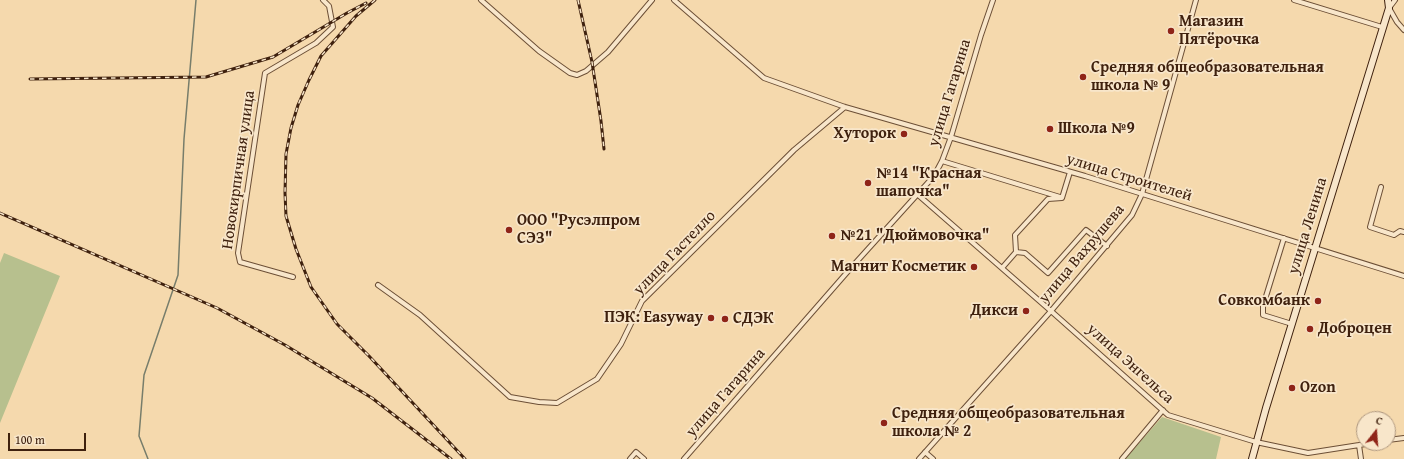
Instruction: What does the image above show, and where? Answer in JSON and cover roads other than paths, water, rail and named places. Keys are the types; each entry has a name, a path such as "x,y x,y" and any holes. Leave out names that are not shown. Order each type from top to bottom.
{"main road":[{"name":"улица Ленина","path":"1252,459 1389,8 1388,0"}],"street":[{"name":"Новокирпичная улица","path":"293,277 240,262 238,253 265,73 316,44 333,28 329,6 323,0"},
{"path":"481,0 539,51 570,73 577,75 586,71 608,52 652,0"},
{"name":"улица Строителей","path":"674,0 764,78 845,107 1070,172 1404,276"},
{"name":"улица Гагарина","path":"684,459 934,176 951,138 981,35 993,0"},
{"name":"улица Вахрушева","path":"919,459 1107,246 1132,215 1142,194 1196,0"},
{"path":"1294,0 1382,28"},
{"path":"1395,0 1389,8 1397,22 1404,30"},
{"name":"улица Гастелло","path":"378,285 420,315 510,397 539,402 557,403 597,379 621,344 642,302 794,150 845,107"},
{"path":"942,161 1062,198"},
{"path":"1062,198 1070,172"},
{"path":"1381,187 1370,226 1394,235 1400,231 1404,232"},
{"name":"улица Энгельса","path":"917,194 1051,310 1168,415 1256,442 1308,454 1356,446"},
{"path":"1002,268 1016,252 1014,235 1048,199 1062,198"},
{"path":"1016,252 1025,253 1048,273 1086,230 1107,246"},
{"path":"1284,238 1263,306 1263,315 1292,324"},
{"path":"1122,459 1163,410"},
{"path":"630,459 636,452 644,459"},
{"path":"925,452 933,459"}],"waterway":[{"path":"148,459 139,436 144,375 178,275 184,139 196,0"}],"railway":[{"path":"375,0 356,16 321,56 298,105 291,128 286,154 286,216 296,249 311,287 337,324 369,356 465,459"},
{"path":"578,0 592,62 604,149"},
{"path":"30,79 206,77 273,57 366,3"},
{"path":"0,213 217,308 285,345 372,398 451,459"}],"place":[{"name":"Магазин Пятёрочка","path":"1171,31"},
{"name":"Средняя общеобразовательная школа № 9","path":"1083,77"},
{"name":"Школа №9","path":"1050,129"},
{"name":"Хуторок","path":"904,134"},
{"name":"№14 \"Красная шапочка\"","path":"868,183"},
{"name":"ООО \"Русэлпром СЭЗ\"","path":"509,230"},
{"name":"№21 \"Дюймовочка\"","path":"832,236"},
{"name":"Магнит Косметик","path":"974,267"},
{"name":"Совкомбанк","path":"1318,301"},
{"name":"Дикси","path":"1026,311"},
{"name":"ПЭК: Easyway","path":"711,318"},
{"name":"СДЭК","path":"725,319"},
{"name":"Доброцен","path":"1310,329"},
{"name":"Ozon","path":"1292,388"},
{"name":"Средняя общеобразовательная школа № 2","path":"884,423"}]}
